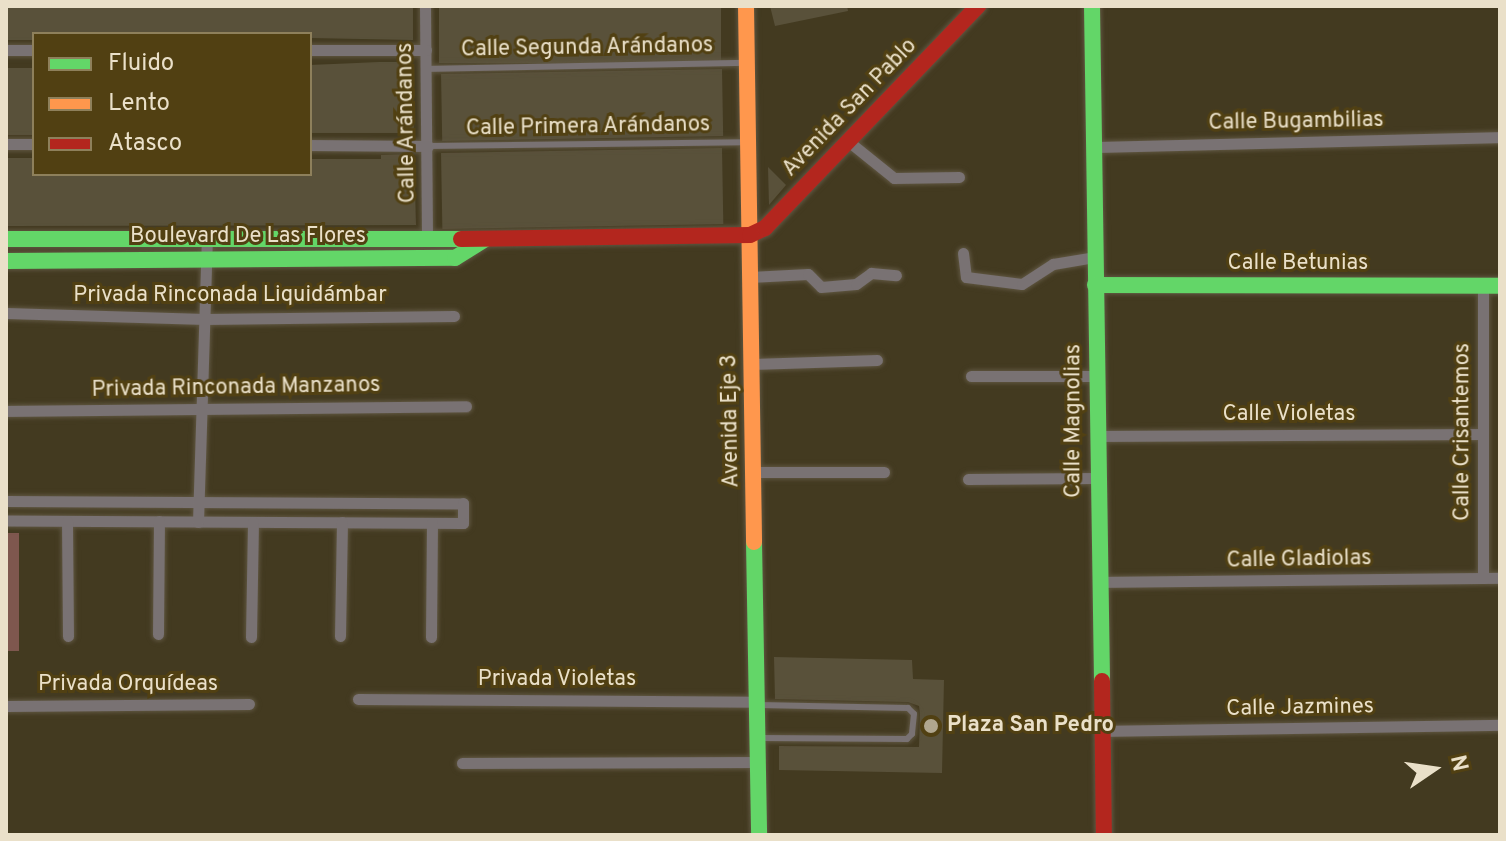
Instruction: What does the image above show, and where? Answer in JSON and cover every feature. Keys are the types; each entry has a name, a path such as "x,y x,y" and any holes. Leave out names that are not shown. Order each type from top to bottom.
{"main road":[{"name":"Avenida Eje 3","path":"746,6 759,835"},
{"name":"Avenida San Pablo","path":"750,235 765,228 978,6"},
{"name":"Calle Magnolias","path":"1092,6 1096,478 1104,835"},
{"name":"Boulevard De Las Flores","path":"6,239 485,239 750,235"},
{"name":"Boulevard De Las Flores","path":"6,261 455,258 485,239"},
{"name":"Calle Betunias","path":"1095,285 1492,286"}],"street":[{"name":"Calle Arándanos","path":"425,6 427,239"},
{"path":"6,50 32,50"},
{"path":"312,50 426,50"},
{"name":"Calle Bugambilias","path":"1092,147 1500,137"},
{"path":"848,141 894,178 959,177"},
{"path":"6,144 32,144"},
{"path":"312,145 428,146"},
{"path":"198,522 207,238"},
{"path":"963,253 966,277 1022,284 1053,264 1095,257"},
{"path":"750,277 808,274 821,287 856,284 871,273 896,275"},
{"name":"Calle Crisantemos","path":"1483,578 1483,434 1492,286"},
{"name":"Privada Rinconada Liquidámbar","path":"6,313 205,319 454,316"},
{"path":"752,364 877,360"},
{"path":"971,376 1096,376"},
{"name":"Privada Rinconada Manzanos","path":"6,411 466,406"},
{"name":"Calle Violetas","path":"1096,436 1483,434"},
{"path":"754,472 884,472"},
{"path":"968,479 1096,478"},
{"path":"6,501 463,503 463,523 6,521"},
{"path":"67,521 68,636"},
{"path":"158,634 159,521"},
{"path":"251,637 253,522"},
{"path":"340,636 342,522"},
{"path":"431,637 432,523"},
{"name":"Calle Gladiolas","path":"1098,582 1500,578"},
{"name":"Privada Violetas","path":"358,699 756,703"},
{"name":"Privada Orquídeas","path":"6,706 249,704"},
{"name":"Calle Jazmines","path":"1102,731 1500,725"},
{"path":"462,763 757,762"}],"lane":[{"name":"Calle Segunda Arándanos","path":"426,69 748,63"},
{"name":"Calle Primera Arándanos","path":"428,146 748,141"},
{"path":"756,703 908,708 914,714 912,734 907,739 756,738"}],"shaded area":[{"path":"6,533 19,533 19,651 6,651"}],"building":[{"path":"6,6 413,6 413,40 312,38 312,32 32,32 32,40 6,40"},
{"path":"439,6 721,6 721,63 439,63"},
{"path":"770,6 847,6 848,11 775,26"},
{"path":"412,62 414,133 312,133 312,65"},
{"path":"6,68 32,68 32,135 6,135"},
{"path":"722,69 723,136 442,141 441,74"},
{"path":"722,148 723,224 442,229 441,153"},
{"path":"414,154 416,225 6,226 6,158 32,158 32,176 312,176 312,159 381,159 381,155"},
{"path":"768,167 786,185 769,205"},
{"name":"Plaza San Pedro","path":"774,657 912,660 913,679 944,680 942,773 779,770 779,746 919,747 920,714 919,706 908,702 775,699"}],"traffic: fast":[{"path":"1092,6 1102,681"},
{"path":"6,239 461,239"},
{"path":"6,261 455,258 485,239"},
{"path":"1095,285 1500,286"},
{"path":"754,542 759,835"}],"traffic: slow":[{"path":"746,6 754,542"}],"traffic: jam":[{"path":"461,239 750,235 765,228 978,6"},
{"path":"1102,681 1104,835"}],"place":[{"name":"Plaza San Pedro","path":"931,726"}]}
